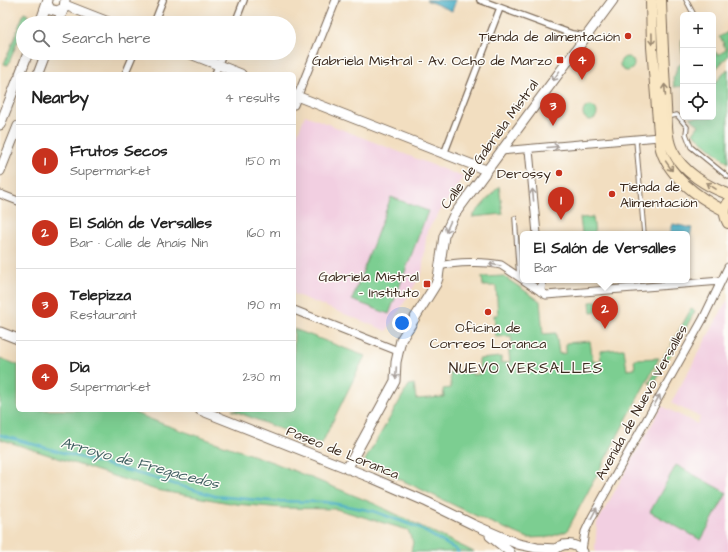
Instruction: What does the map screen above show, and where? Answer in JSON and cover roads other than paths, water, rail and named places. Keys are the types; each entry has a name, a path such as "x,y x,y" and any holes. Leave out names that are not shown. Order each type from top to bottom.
{"main road":[{"path":"651,0 652,48 659,138 662,154 672,170 688,187 712,204 726,207 726,218 728,223"},
{"path":"661,0 662,50 667,117 669,139 673,152 681,164 695,176 719,191 728,194"}],"street":[{"path":"157,16 163,0"},
{"path":"238,16 244,0"},
{"path":"296,96 336,0"},
{"path":"480,0 572,34 586,36"},
{"name":"Calle de Gabriela Mistral","path":"346,469 395,381 398,351 401,340 436,284 444,236 454,215 613,0"},
{"path":"48,1 48,6 53,11 57,11 65,3"},
{"path":"43,16 48,1"},
{"path":"60,16 65,3"},
{"path":"65,3 96,16"},
{"path":"444,154 500,8"},
{"path":"21,72 25,60"},
{"path":"39,72 43,60"},
{"path":"126,72 131,60"},
{"path":"206,60 236,72"},
{"path":"216,72 220,60"},
{"path":"1,122 16,84"},
{"path":"296,98 486,170"},
{"path":"0,171 16,133"},
{"path":"500,151 529,150 659,138"},
{"path":"529,150 537,231"},
{"path":"0,194 16,200"},
{"path":"439,266 454,263 492,263 501,265 519,278"},
{"name":"Avenida de Nuevo Versalles","path":"582,551 585,532 592,517 703,319 728,268"},
{"path":"690,282 721,281"},
{"path":"527,283 546,295 649,283"},
{"path":"541,292 542,283"},
{"path":"296,311 398,351"},
{"path":"0,332 16,338"},
{"name":"Paseo de Loranca","path":"205,412 372,478 518,544 555,551 566,545 572,545 582,551"},
{"name":"Paseo de Loranca","path":"474,525 495,539 510,552"}],"lane":[{"path":"686,0 692,12"},
{"path":"667,117 677,115 687,127 686,134 691,147 728,177"},
{"path":"636,140 644,231"},
{"path":"515,218 519,278"}],"water":[{"path":"426,0 456,0 452,11"},
{"path":"673,224 692,228 690,236 690,231 671,231"}],"waterway":[{"name":"Arroyo de Fregacedos","path":"0,435 215,496 270,501 326,502 373,511 417,527 458,552"}],"place":[{"name":"Tienda de alimentación","path":"628,36"},
{"name":"Gabriela Mistral - Av. Ocho de Marzo","path":"560,60"},
{"name":"Dia","path":"582,80"},
{"name":"Telepizza","path":"553,126"},
{"name":"Derossy","path":"559,173"},
{"name":"Tienda de Alimentación","path":"612,194"},
{"name":"Frutos Secos","path":"561,220"},
{"name":"Gabriela Mistral - Instituto","path":"427,284"},
{"name":"Oficina de Correos Loranca","path":"488,312"},
{"name":"El Salón de Versalles","path":"605,329"}],"district":[{"name":"NUEVO VERSALLES","path":"526,368"}]}
